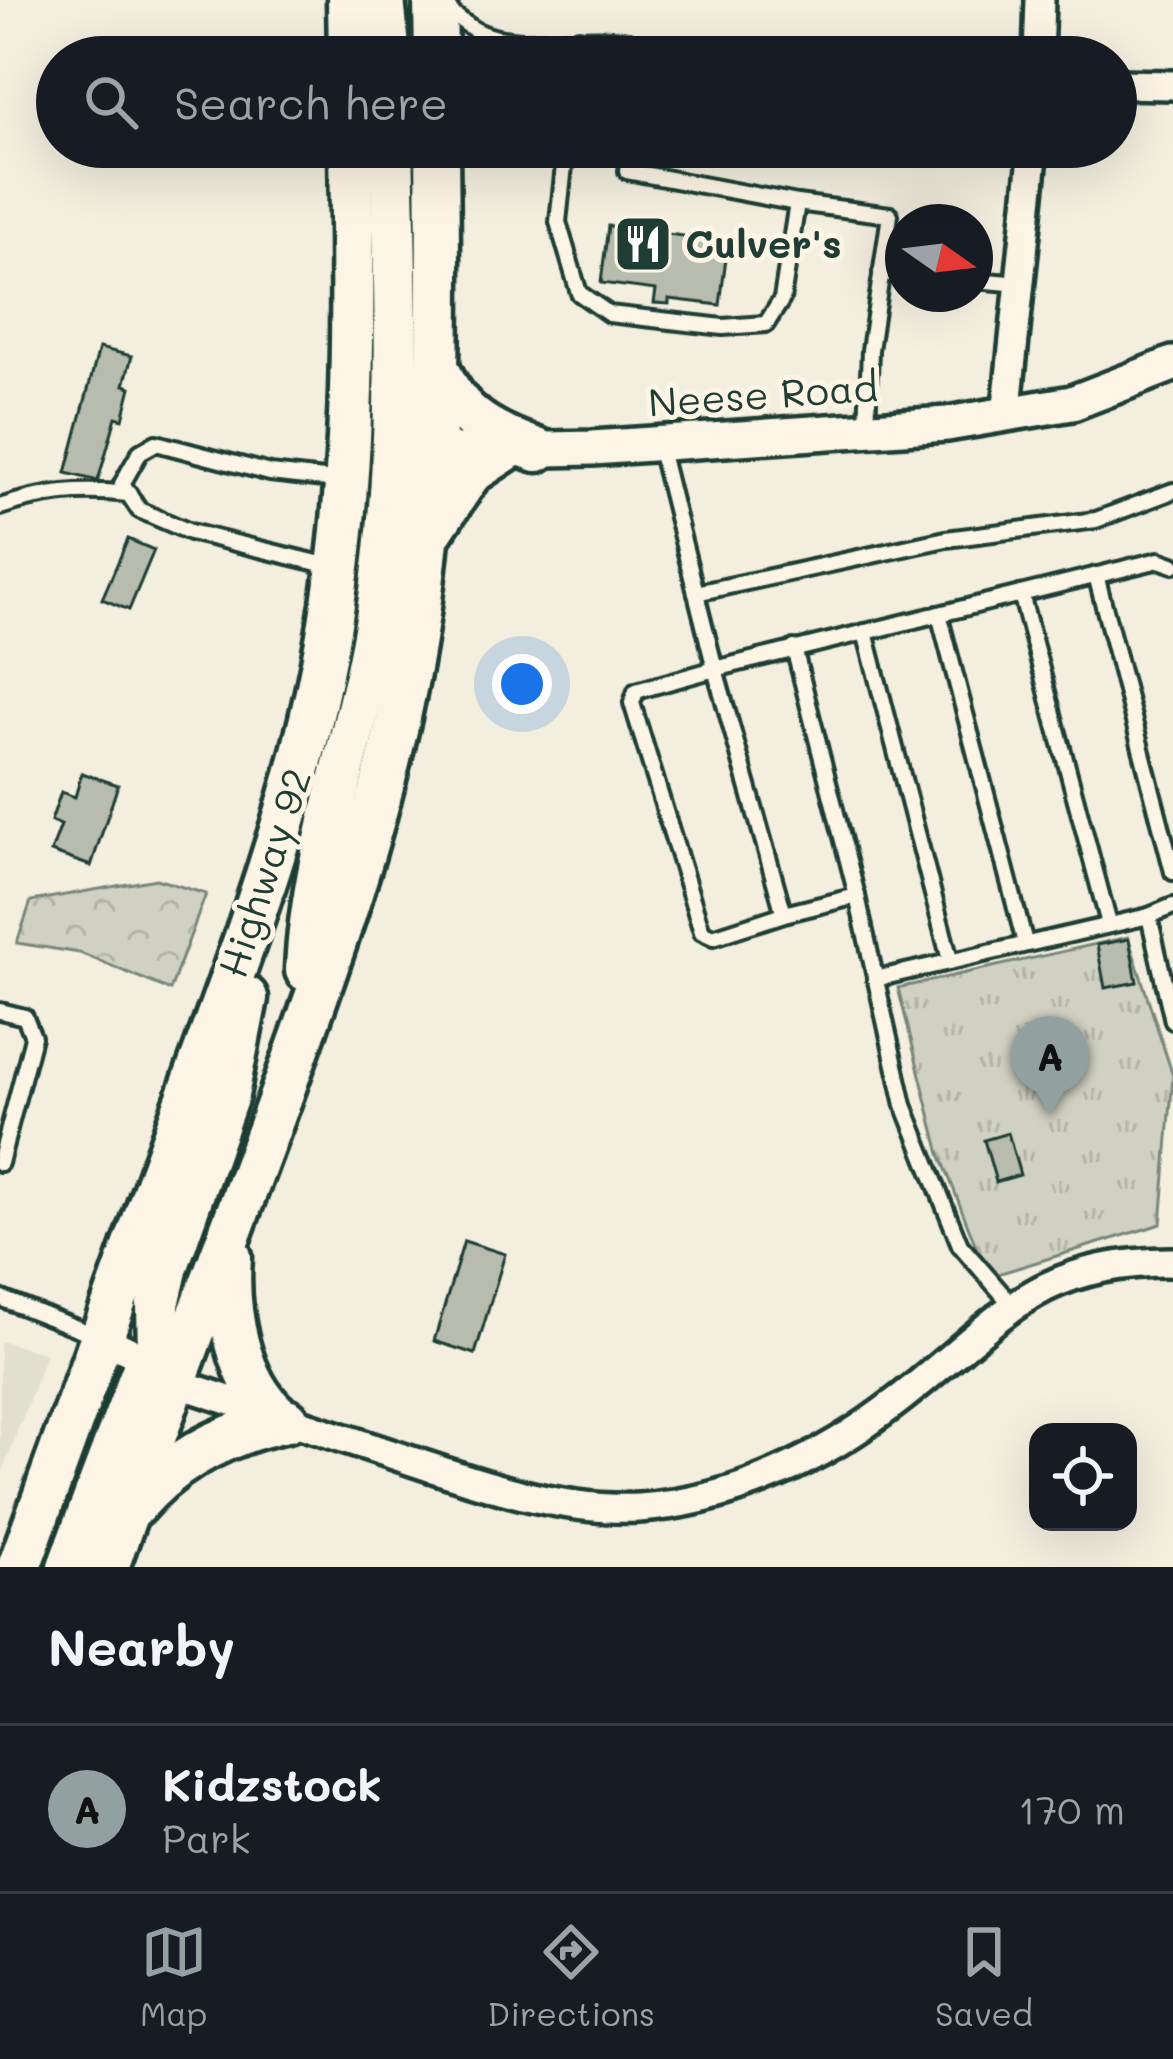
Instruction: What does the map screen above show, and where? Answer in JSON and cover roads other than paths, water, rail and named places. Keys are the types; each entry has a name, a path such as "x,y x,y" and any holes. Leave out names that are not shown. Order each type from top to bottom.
{"main road":[{"path":"349,0 350,36"},
{"path":"383,0 387,36"},
{"path":"435,0 436,36"},
{"name":"Highway 92","path":"19,1567 253,920 299,772 324,661 349,466 354,310 351,168"},
{"path":"69,1567 232,1230 360,868 384,784 410,660 426,542 414,452 394,168"},
{"path":"306,1025 310,942 327,843 414,452 439,371 437,168"},
{"path":"426,542 470,473 521,450 470,419 456,405 439,371"},
{"path":"107,1567 124,1520 160,1371 158,1304 167,1266 234,1069 253,920"},
{"path":"124,1520 154,1484 194,1454 283,1418 259,1394 238,1340 230,1286 232,1230"}],"street":[{"path":"1039,36 1040,0"},
{"path":"1137,85 1173,86"},
{"path":"1006,416 1032,168"},
{"name":"Neese Road","path":"349,466 414,452 659,444 1006,416 1072,403 1173,364"},
{"path":"102,1338 160,1371 445,1472 562,1502 638,1508 682,1503 750,1484 841,1440 933,1374 1012,1304 1040,1287 1094,1269 1173,1262"}],"lane":[{"path":"435,0 480,33 499,36"},
{"path":"564,168 558,222 579,293 609,314 723,327 766,324 782,299 796,203"},
{"path":"627,168 627,172 796,203 890,215 870,350 867,429"},
{"path":"881,273 885,273"},
{"path":"993,282 1021,284"},
{"path":"338,568 190,532 139,510 122,484 140,452 156,442 316,481 349,466"},
{"path":"659,444 715,669 784,914"},
{"path":"696,593 946,539 1096,520 1173,490"},
{"path":"0,507 40,493 129,494"},
{"path":"857,896 713,937 702,932 632,703 636,691 1159,560 1173,565"},
{"path":"1096,575 1173,872"},
{"path":"1022,594 1109,924"},
{"path":"939,614 1025,944"},
{"path":"866,632 950,960"},
{"path":"794,648 904,1105 960,1244 1012,1304"},
{"path":"875,979 1149,916 1173,906"},
{"path":"1149,916 1173,1021"},
{"path":"0,1011 25,1017 33,1037 0,1162"},
{"path":"0,1298 102,1338"}],"place":[{"name":"Culver's","path":"643,244"},
{"name":"Kidzstock","path":"1050,1115"}]}
